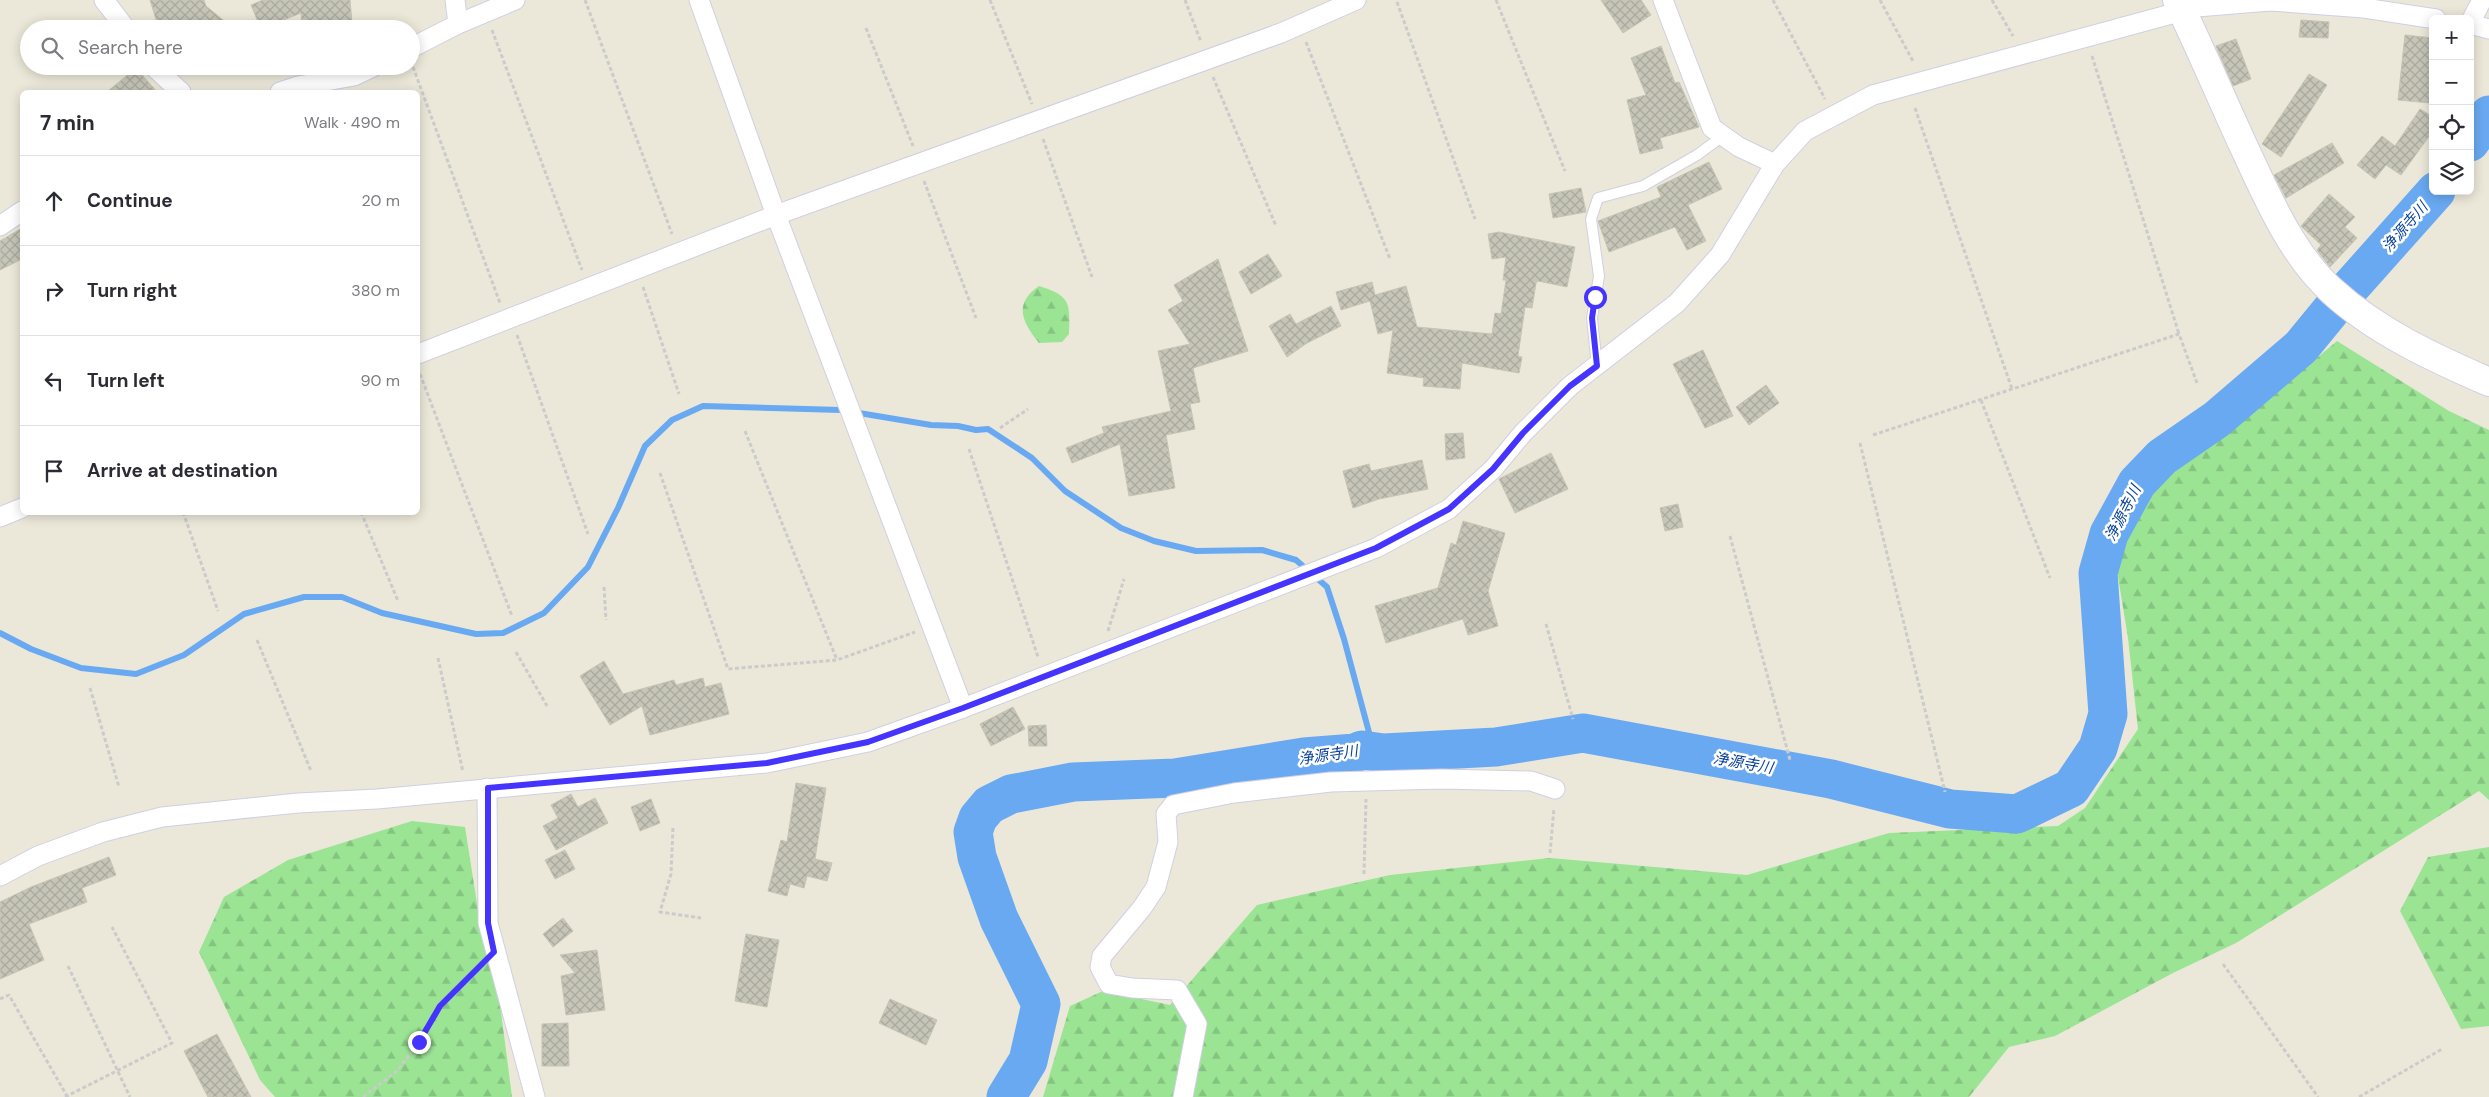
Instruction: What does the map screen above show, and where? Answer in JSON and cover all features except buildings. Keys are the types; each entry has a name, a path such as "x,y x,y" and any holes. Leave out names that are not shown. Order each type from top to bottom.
{"street":[{"path":"104,0 119,20"},
{"path":"455,0 458,24"},
{"path":"420,50 458,24 515,0"},
{"path":"699,0 776,215 963,708"},
{"path":"420,361 776,215 1281,33 1356,0"},
{"path":"1663,0 1712,128 1739,147 1775,164"},
{"path":"2476,25 2482,0"},
{"path":"0,876 38,856 85,839 162,818 298,803 377,799 767,763 868,742 963,708 1376,548 1449,509 1493,469 1523,433 1570,386 1677,304 1720,255 1775,164 1805,132 1873,96 2179,5 2270,1 2364,8 2429,18"},
{"path":"2179,5 2266,195 2289,236 2314,270 2331,290 2365,317 2442,361 2489,382"},
{"path":"163,75 179,90"},
{"path":"286,90 356,75"},
{"path":"0,226 20,212"},
{"path":"0,517 20,509"},
{"path":"1183,1097 1197,1024 1177,990 1132,988 1109,984 1100,967 1102,956 1142,908 1156,887 1168,842 1166,814 1173,806 1234,793 1330,782 1442,779 1531,781 1555,790"},
{"path":"488,788 488,923 494,952 535,1097"}],"lane":[{"path":"1597,366 1592,318 1599,276 1591,219 1598,198 1643,186 1697,155 1723,136"}],"path":[{"path":"585,0 674,239"},
{"path":"990,0 1033,106"},
{"path":"1185,0 1202,43"},
{"path":"1496,0 1565,171"},
{"path":"1773,0 1828,102"},
{"path":"1880,0 1918,70"},
{"path":"1992,0 2015,40"},
{"path":"1397,2 1475,218"},
{"path":"490,25 584,275"},
{"path":"866,28 915,149"},
{"path":"1304,37 1390,260"},
{"path":"2092,55 2179,334 2197,383"},
{"path":"1211,72 1276,226"},
{"path":"419,75 502,307"},
{"path":"1915,108 2012,389"},
{"path":"1042,136 1092,277"},
{"path":"924,181 976,318"},
{"path":"642,282 679,394"},
{"path":"516,332 588,534"},
{"path":"1873,435 2179,334"},
{"path":"420,367 512,616"},
{"path":"1981,400 2050,578"},
{"path":"1000,428 1028,408"},
{"path":"745,431 837,660"},
{"path":"1860,443 1945,792"},
{"path":"969,449 1039,658"},
{"path":"660,473 728,669 837,660 920,630"},
{"path":"184,515 218,612"},
{"path":"362,515 398,601"},
{"path":"1730,536 1790,760"},
{"path":"1108,631 1124,579"},
{"path":"604,587 606,620"},
{"path":"1546,624 1573,719"},
{"path":"257,640 311,771"},
{"path":"516,652 547,706"},
{"path":"438,658 463,774"},
{"path":"90,688 120,787"},
{"path":"1364,781 1366,789 1364,874"},
{"path":"1550,853 1555,790"},
{"path":"673,828 671,874 660,912 701,918"},
{"path":"0,999 9,995 67,1097 172,1043 112,927"},
{"path":"363,1097 397,1071 419,1042 440,1006 494,952"},
{"path":"2223,964 2318,1097"},
{"path":"68,966 130,1097"},
{"path":"2359,1097 2442,1049"}],"green space":[{"path":"1039,286 1057,293 1066,302 1069,315 1069,334 1062,342 1039,343 1028,328 1023,313 1023,306 1031,293"},
{"path":"2337,341 2449,411 2489,430 2489,800 2479,791 2236,943 2173,973 2055,1036 2009,1047 1969,1097 1043,1097 1070,1006 1103,991 1170,1005 1257,905 1390,875 1550,858 1747,875 1889,833 2058,826 2085,808 2138,729 2128,638 2112,540 2187,452 2282,387"},
{"path":"412,821 465,827 478,910 500,1004 512,1097 275,1097 260,1080 199,952 224,897 288,860"},
{"path":"2489,847 2489,1026 2461,1029 2400,911 2428,857"}],"waterway":[{"name":"浄源寺川","path":"2474,136 2489,115"},
{"name":"浄源寺川","path":"1006,1097 1028,1061 1041,1004 999,919 977,857 973,832 978,818 989,805 1011,794 1073,782 1175,778 1304,757 1355,753 1362,750 1384,753 1496,747 1583,733 1831,779 1950,809 2017,814 2071,788 2098,748 2108,714 2098,573 2109,534 2137,483 2162,457 2217,419 2301,347 2346,292 2432,195"},
{"path":"0,633 31,649 81,668 136,674 184,655 244,614 304,597 342,597 382,613 476,634 503,633 544,613 588,567 618,508 645,446 672,420 703,406 841,410 931,425 958,426 976,430 988,429 1032,458 1065,491 1121,528 1154,541 1196,551 1262,550 1296,560 1327,587 1344,639 1374,751"}],"route":[{"path":"419,1042 440,1006 494,952 488,923 488,788 665,774 767,763 868,742 963,708 1376,548 1449,509 1493,469 1523,433 1570,386 1597,366 1592,318 1595,297"}]}
